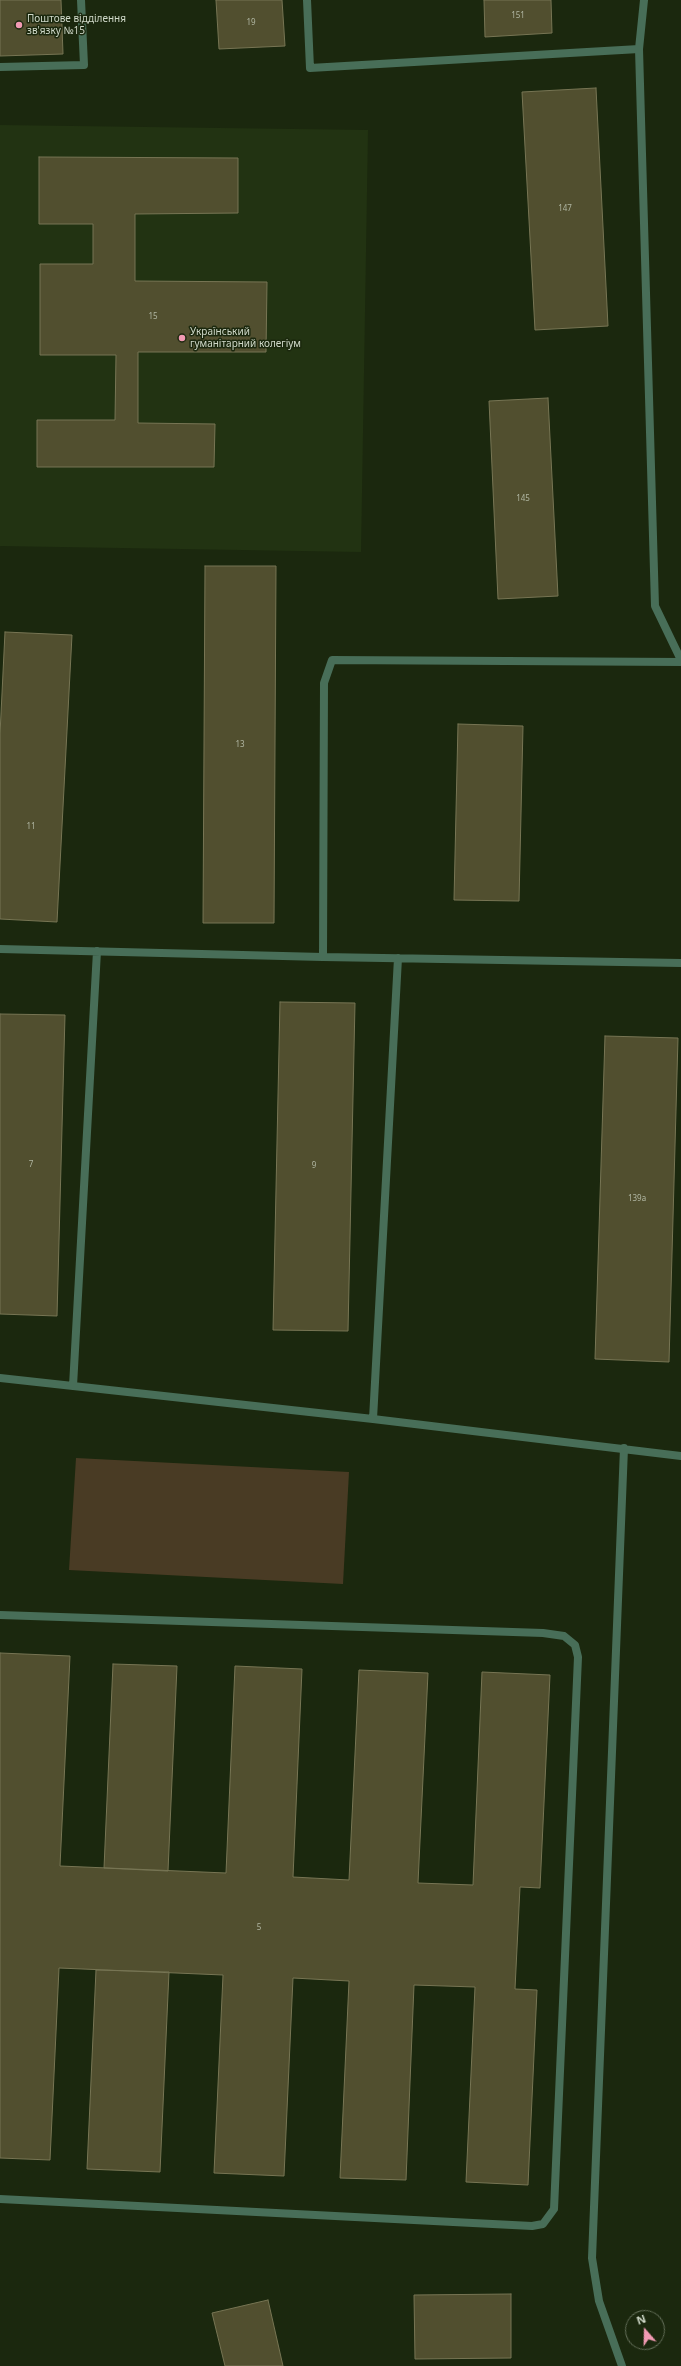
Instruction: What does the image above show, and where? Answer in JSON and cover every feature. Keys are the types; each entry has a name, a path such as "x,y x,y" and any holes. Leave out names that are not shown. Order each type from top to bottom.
{"lane":[{"path":"0,67 84,65 82,0"},
{"path":"307,0 310,68 639,49"},
{"path":"323,957 324,683 332,660 681,661 655,606 639,49 644,0"},
{"path":"0,949 323,957 681,963"},
{"path":"73,1386 97,951"},
{"path":"373,1419 398,958"},
{"path":"0,1378 373,1419 681,1456"},
{"path":"622,2366 599,2301 592,2258 624,1448"},
{"path":"0,1615 543,1633 564,1636 575,1645 578,1657 554,2209 543,2224 532,2226 0,2199"}],"shaded area":[{"name":"Український гуманітарний колегіум","path":"0,125 368,130 361,552 0,546"},
{"path":"76,1458 349,1472 343,1584 69,1570"}],"building":[{"path":"0,0 61,0 63,54 0,56"},
{"path":"216,0 282,0 285,46 219,49"},
{"path":"484,0 551,0 552,33 485,37"},
{"path":"596,88 608,326 535,330 522,92"},
{"path":"39,157 238,158 238,213 135,214 135,281 267,282 266,352 138,352 138,423 215,424 214,467 37,467 37,420 115,420 116,355 40,355 40,264 93,264 93,224 39,224"},
{"path":"548,398 558,596 498,599 489,401"},
{"path":"205,566 276,566 274,923 203,923"},
{"path":"5,632 72,635 57,922 0,919 0,734"},
{"path":"458,724 523,726 519,901 454,900"},
{"path":"280,1002 355,1003 348,1331 273,1330"},
{"path":"0,1014 65,1015 57,1316 0,1314"},
{"path":"605,1036 678,1038 669,1362 595,1359"},
{"path":"0,1653 70,1656 60,1866 226,1873 235,1666 302,1669 293,1877 349,1880 359,1670 428,1673 418,1883 473,1885 482,1672 550,1675 540,1888 520,1887 515,1989 537,1990 528,2185 466,2182 475,1987 414,1985 406,2180 340,2178 349,1981 293,1978 284,2176 214,2173 223,1975 59,1968 50,2160 0,2158"},
{"path":"113,1664 177,1666 168,1871 104,1868"},
{"path":"96,1970 169,1972 160,2172 87,2169"},
{"path":"511,2294 511,2358 415,2359 414,2295"},
{"path":"268,2300 283,2366 225,2366 212,2313"}],"place":[{"name":"Поштове відділення зв'язку №15","path":"19,25"},
{"name":"Український гуманітарний колегіум","path":"182,338"}]}
